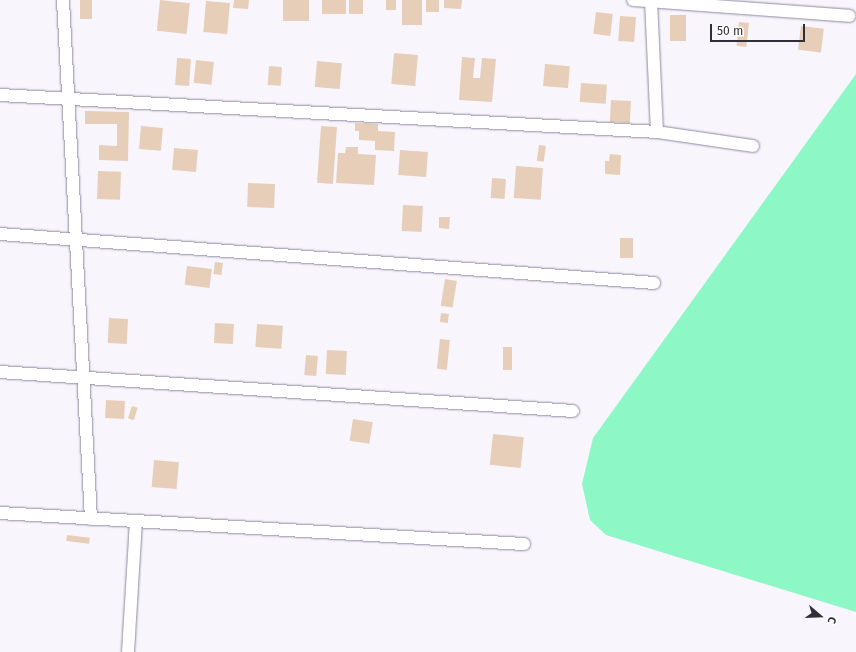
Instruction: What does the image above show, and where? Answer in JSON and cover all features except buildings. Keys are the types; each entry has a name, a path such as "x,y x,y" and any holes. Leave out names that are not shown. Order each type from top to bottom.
{"street":[{"path":"63,0 91,519"},
{"path":"633,0 849,16"},
{"path":"651,1 657,132"},
{"path":"0,96 657,132 753,146"},
{"path":"0,234 654,283"},
{"path":"0,372 573,411"},
{"path":"0,513 524,544"},
{"path":"128,652 136,522"}],"green space":[{"path":"856,74 856,612 606,535 590,520 582,484 593,438"}]}
